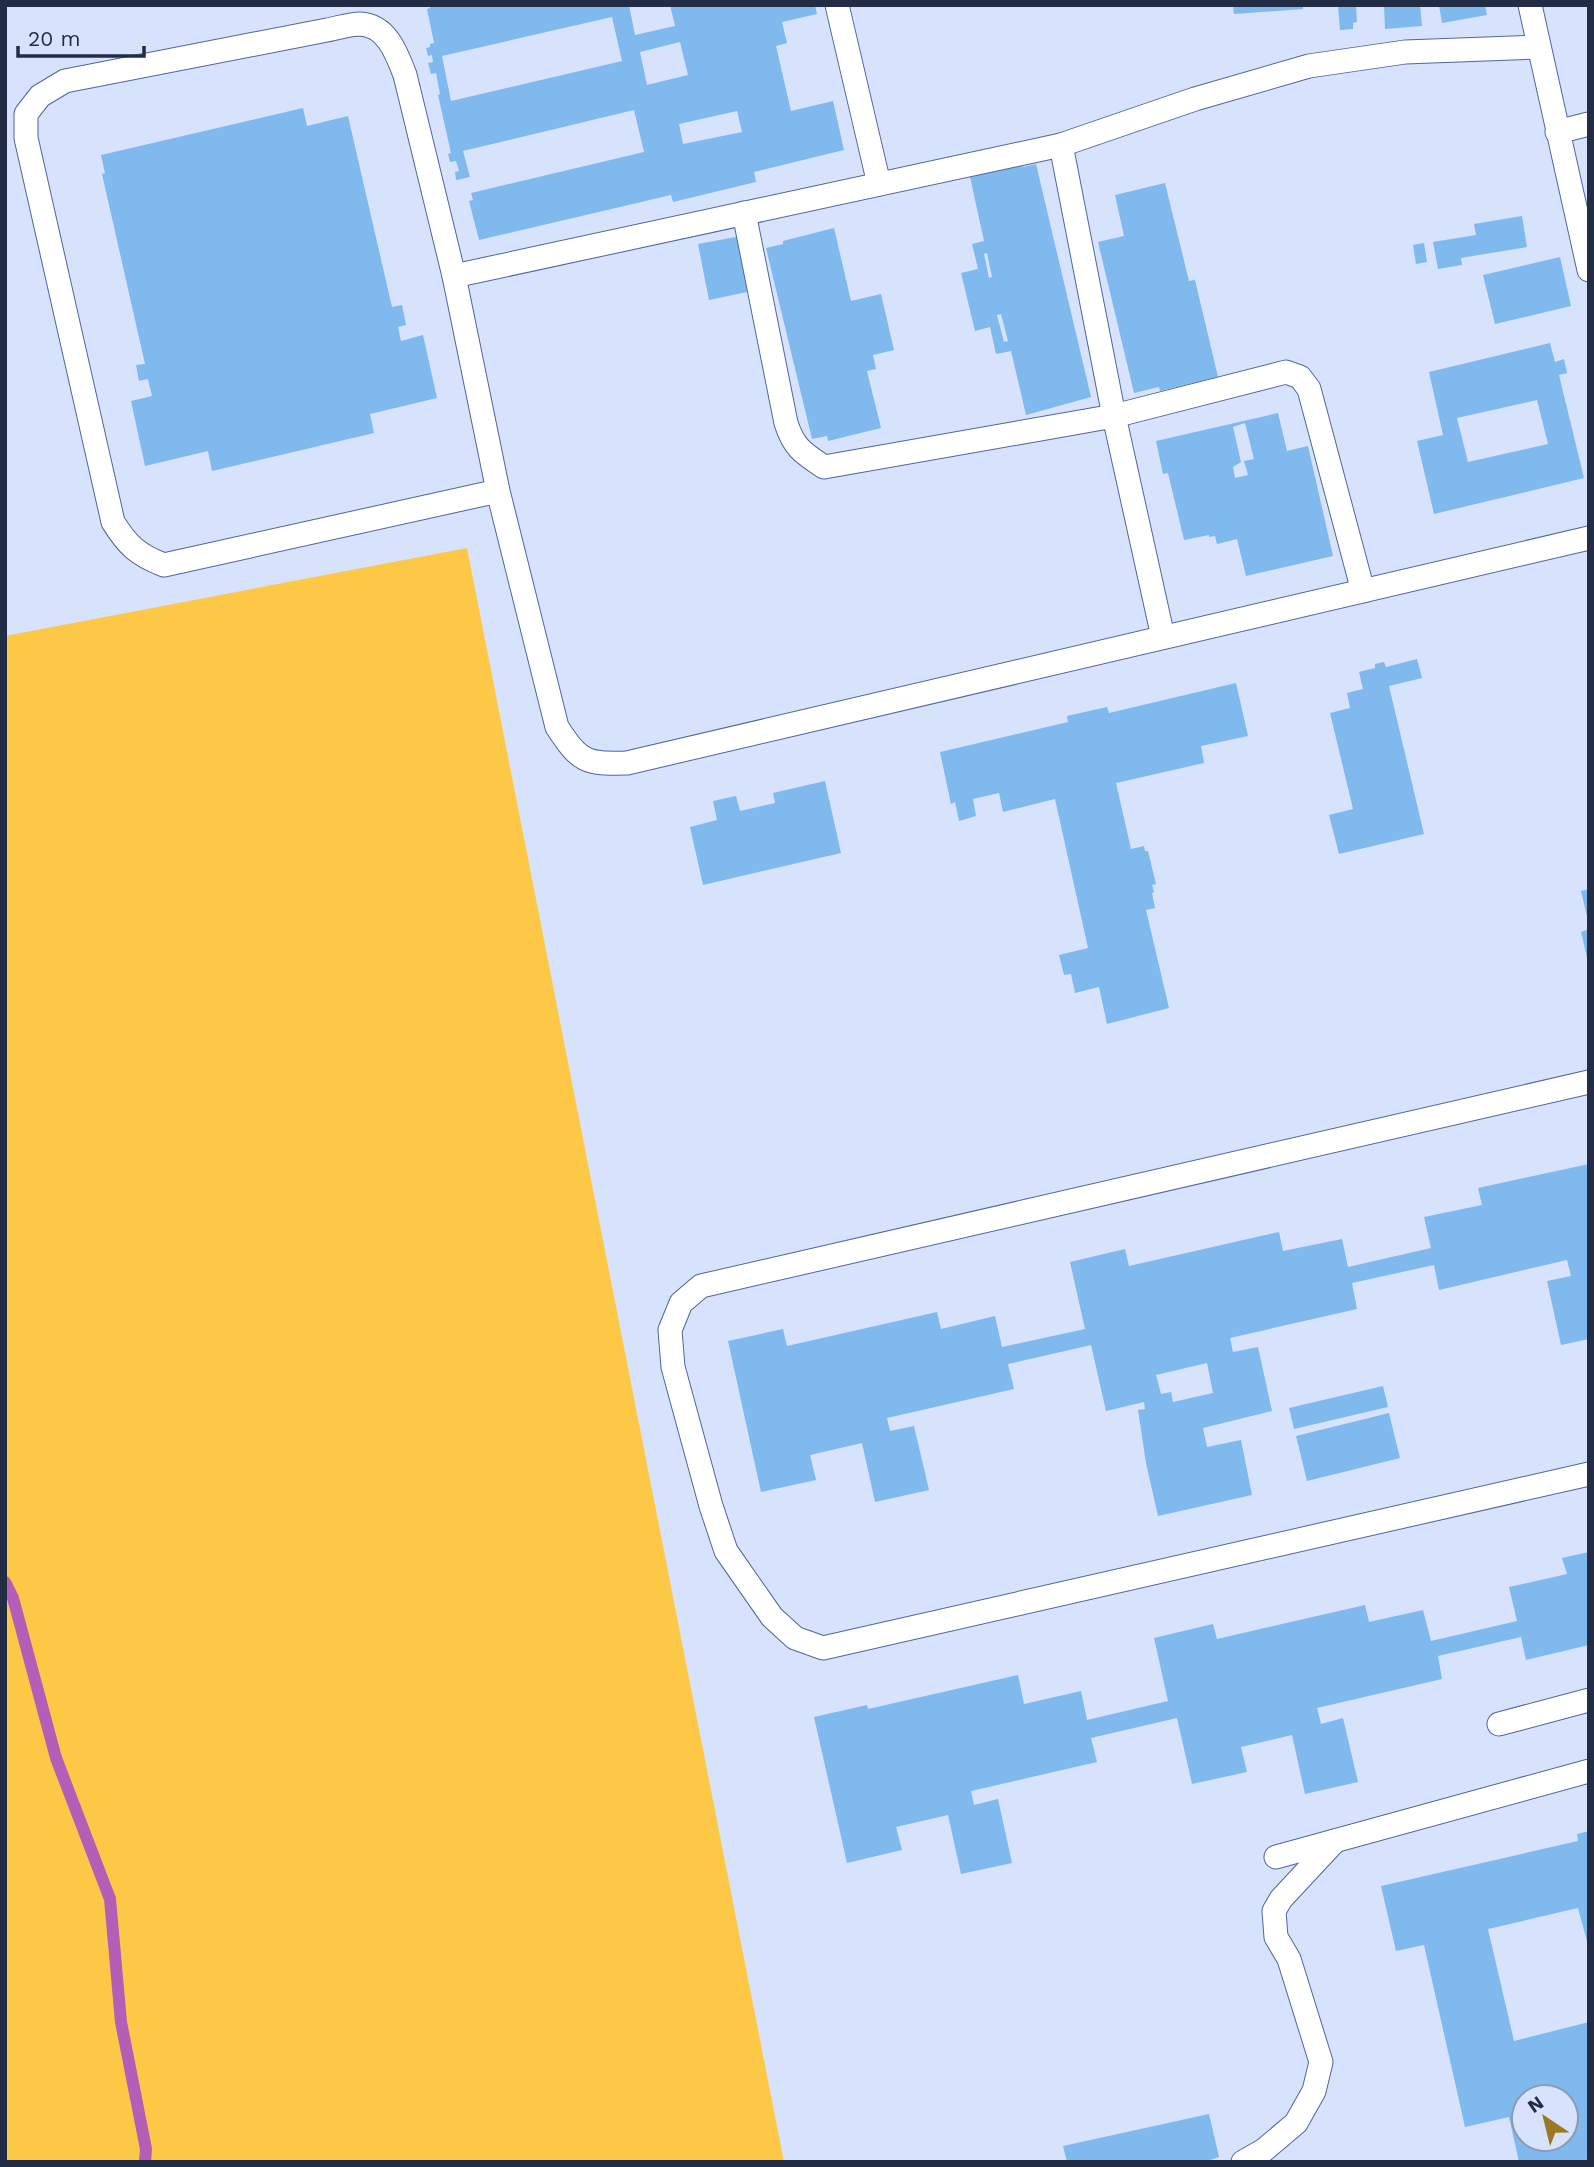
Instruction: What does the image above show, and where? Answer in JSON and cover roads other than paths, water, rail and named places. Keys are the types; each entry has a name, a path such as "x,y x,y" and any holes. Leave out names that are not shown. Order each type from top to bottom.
{"lane":[{"path":"837,5 879,184"},
{"path":"1530,5 1537,47 1589,270"},
{"path":"498,491 164,565 144,557 125,542 113,522 26,138 26,114 40,96 65,81 362,24 384,33 395,50 405,75 454,276 498,491 557,727 575,754 599,763 627,763 1589,538"},
{"path":"454,276 1060,145 1195,99 1309,66 1405,52 1537,47"},
{"path":"1557,132 1589,124"},
{"path":"1060,145 1114,416 1163,637"},
{"path":"744,213 786,423 792,442 824,467 1114,416 1286,372 1300,377 1309,389 1363,591"},
{"path":"1589,1082 701,1286 681,1303 670,1329 673,1367 726,1551 772,1616 795,1638 823,1648 1589,1474"},
{"path":"1499,1724 1589,1700"},
{"path":"1276,1857 1589,1771"},
{"path":"1243,2162 1264,2150 1296,2123 1314,2091 1321,2062 1289,1959 1276,1937 1274,1911 1281,1899 1335,1841"}],"waterway":[{"path":"5,1582 13,1598 56,1758 110,1899 121,2022 146,2149 145,2162"}]}
